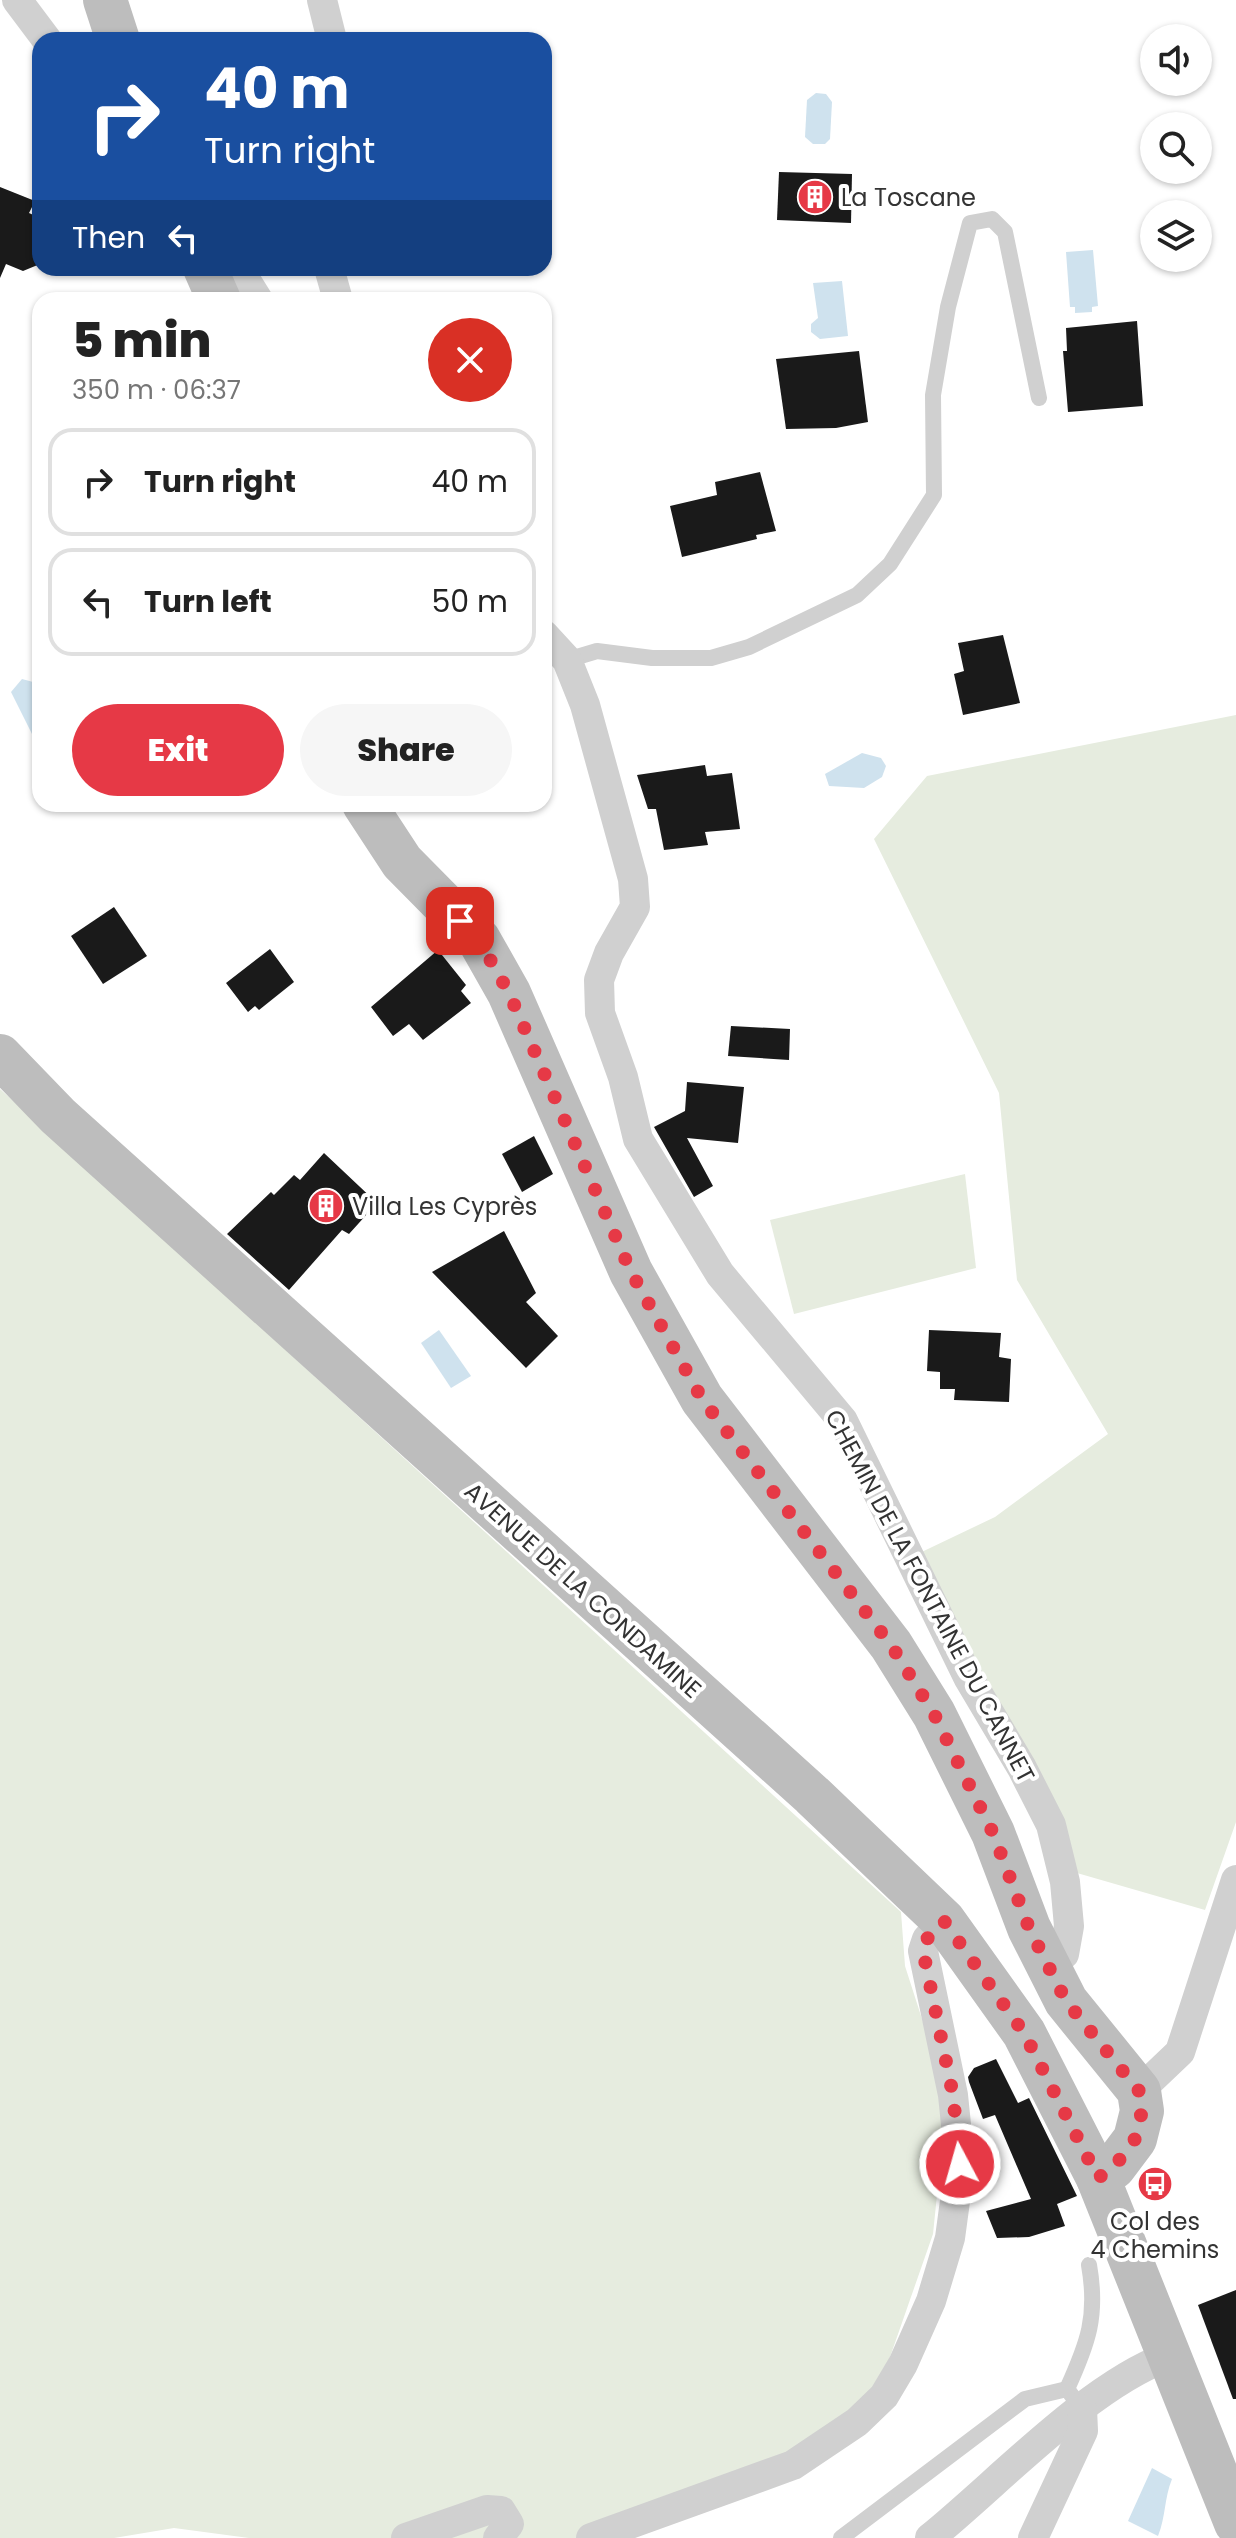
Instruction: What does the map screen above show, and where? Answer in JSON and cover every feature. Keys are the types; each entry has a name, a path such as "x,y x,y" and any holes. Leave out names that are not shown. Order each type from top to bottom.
{"main road":[{"path":"105,0 115,32"},
{"path":"369,812 402,862 479,940 509,993 631,1272 702,1399 891,1645 934,1714 993,1833 1047,1967 1066,2001 1139,2091 1142,2111 1135,2139 1114,2167 1098,2178"},
{"name":"AVENUE DE LA CONDAMINE","path":"0,1056 58,1116 800,1784 944,1921 1024,2033 1098,2178 1167,2357 1236,2523"}],"street":[{"path":"17,0 41,32"},
{"path":"322,0 330,32"},
{"name":"CHEMIN DE LA FONTAINE DU CANNET","path":"552,644 567,660 585,705 633,879 635,907 609,953 599,980 600,1013 623,1077 638,1139 720,1274 843,1421 968,1677 1022,1768 1051,1825 1065,1882 1069,1926 1064,1954 1047,1967"},
{"path":"1139,2091 1180,2052 1236,1880"},
{"path":"591,2538 793,2465 857,2422 884,2396 903,2364 931,2301 950,2238 960,2164 953,2095 923,1951 927,1939 944,1921"},
{"path":"930,2538 1075,2399 1167,2357"},
{"path":"1033,2538 1083,2431 1075,2399"},
{"path":"406,2538 487,2510 501,2511 509,2524 498,2538"}],"lane":[{"path":"567,660 597,651 652,658 711,658 736,651 857,595 890,564 934,495 933,395 948,307 970,223 992,219 1005,232 1039,398"},
{"path":"841,2538 1025,2399 1075,2399 1095,2299 1089,2265"}],"shaded area":[{"path":"1236,715 1236,1822 1205,1910 1077,1873 907,1559 995,1517 1108,1434 1017,1280 999,1093 874,839 927,776"},
{"path":"0,1089 901,1912 905,1966 947,2097 933,2234 883,2377 852,2416 799,2448 589,2538 249,2538 174,2528 114,2538 0,2538"},
{"path":"965,1174 976,1268 794,1314 770,1220"}],"water":[{"path":"816,93 826,94 832,102 830,139 825,144 813,144 805,137 807,100"},
{"path":"1093,250 1098,306 1092,307 1092,312 1075,313 1075,307 1070,307 1066,252"},
{"path":"842,281 848,336 820,339 811,332 811,324 818,318 813,283"},
{"path":"22,679 32,682 32,734 11,692"},
{"path":"862,753 881,758 886,766 882,777 864,788 829,786 825,774"},
{"path":"439,1330 471,1376 451,1388 421,1343"},
{"path":"1152,2468 1172,2479 1158,2536 1128,2521"}],"building":[{"name":"La Toscane","path":"779,172 852,174 851,223 777,220"},
{"path":"0,187 32,200 29,213 32,214 32,267 23,271 6,264 0,278"},
{"path":"1137,321 1143,406 1068,412 1063,351 1067,351 1066,328"},
{"path":"859,351 868,422 836,428 786,429 776,359"},
{"path":"760,472 776,531 756,535 757,539 682,557 670,506 717,495 715,482"},
{"path":"1003,635 1020,703 963,715 954,674 964,671 958,643"},
{"path":"705,765 707,776 732,773 740,829 705,832 708,845 664,850 656,809 648,809 637,775"},
{"path":"114,907 147,956 103,984 71,936"},
{"path":"270,949 294,982 259,1010 255,1006 248,1012 226,983"},
{"path":"438,950 466,985 461,991 471,1003 423,1040 409,1024 393,1036 371,1007"},
{"path":"731,1026 790,1029 789,1060 728,1056"},
{"path":"687,1082 744,1087 738,1143 687,1138 713,1186 694,1197 654,1127 685,1111"},
{"path":"534,1136 553,1174 522,1192 502,1154"},
{"path":"324,1153 377,1203 349,1234 342,1230 289,1290 227,1234 271,1192 274,1195 294,1175 300,1180"},
{"path":"504,1231 536,1293 526,1302 558,1336 526,1368 432,1272"},
{"path":"929,1330 1001,1333 999,1357 1011,1359 1009,1402 954,1400 955,1389 940,1389 940,1372 927,1371"},
{"path":"996,2059 1018,2103 1029,2098 1077,2196 1057,2204 1065,2226 1029,2237 997,2238 986,2211 1031,2199 995,2115 983,2119 969,2082 968,2077 974,2068"},
{"path":"1236,2290 1236,2399 1233,2399 1198,2305"}],"place":[{"name":"La Toscane","path":"815,197"},
{"name":"Villa Les Cyprès","path":"326,1206"},
{"name":"Col des 4 Chemins","path":"1155,2184"}],"route":[{"path":"460,921 479,940 509,993 631,1272 702,1399 891,1645 934,1714 993,1833 1047,1967 1066,2001 1139,2091 1142,2111 1135,2139 1125,2156 1098,2178 1024,2033 984,1972 944,1921 927,1939 923,1951 953,2095 960,2164"}]}
